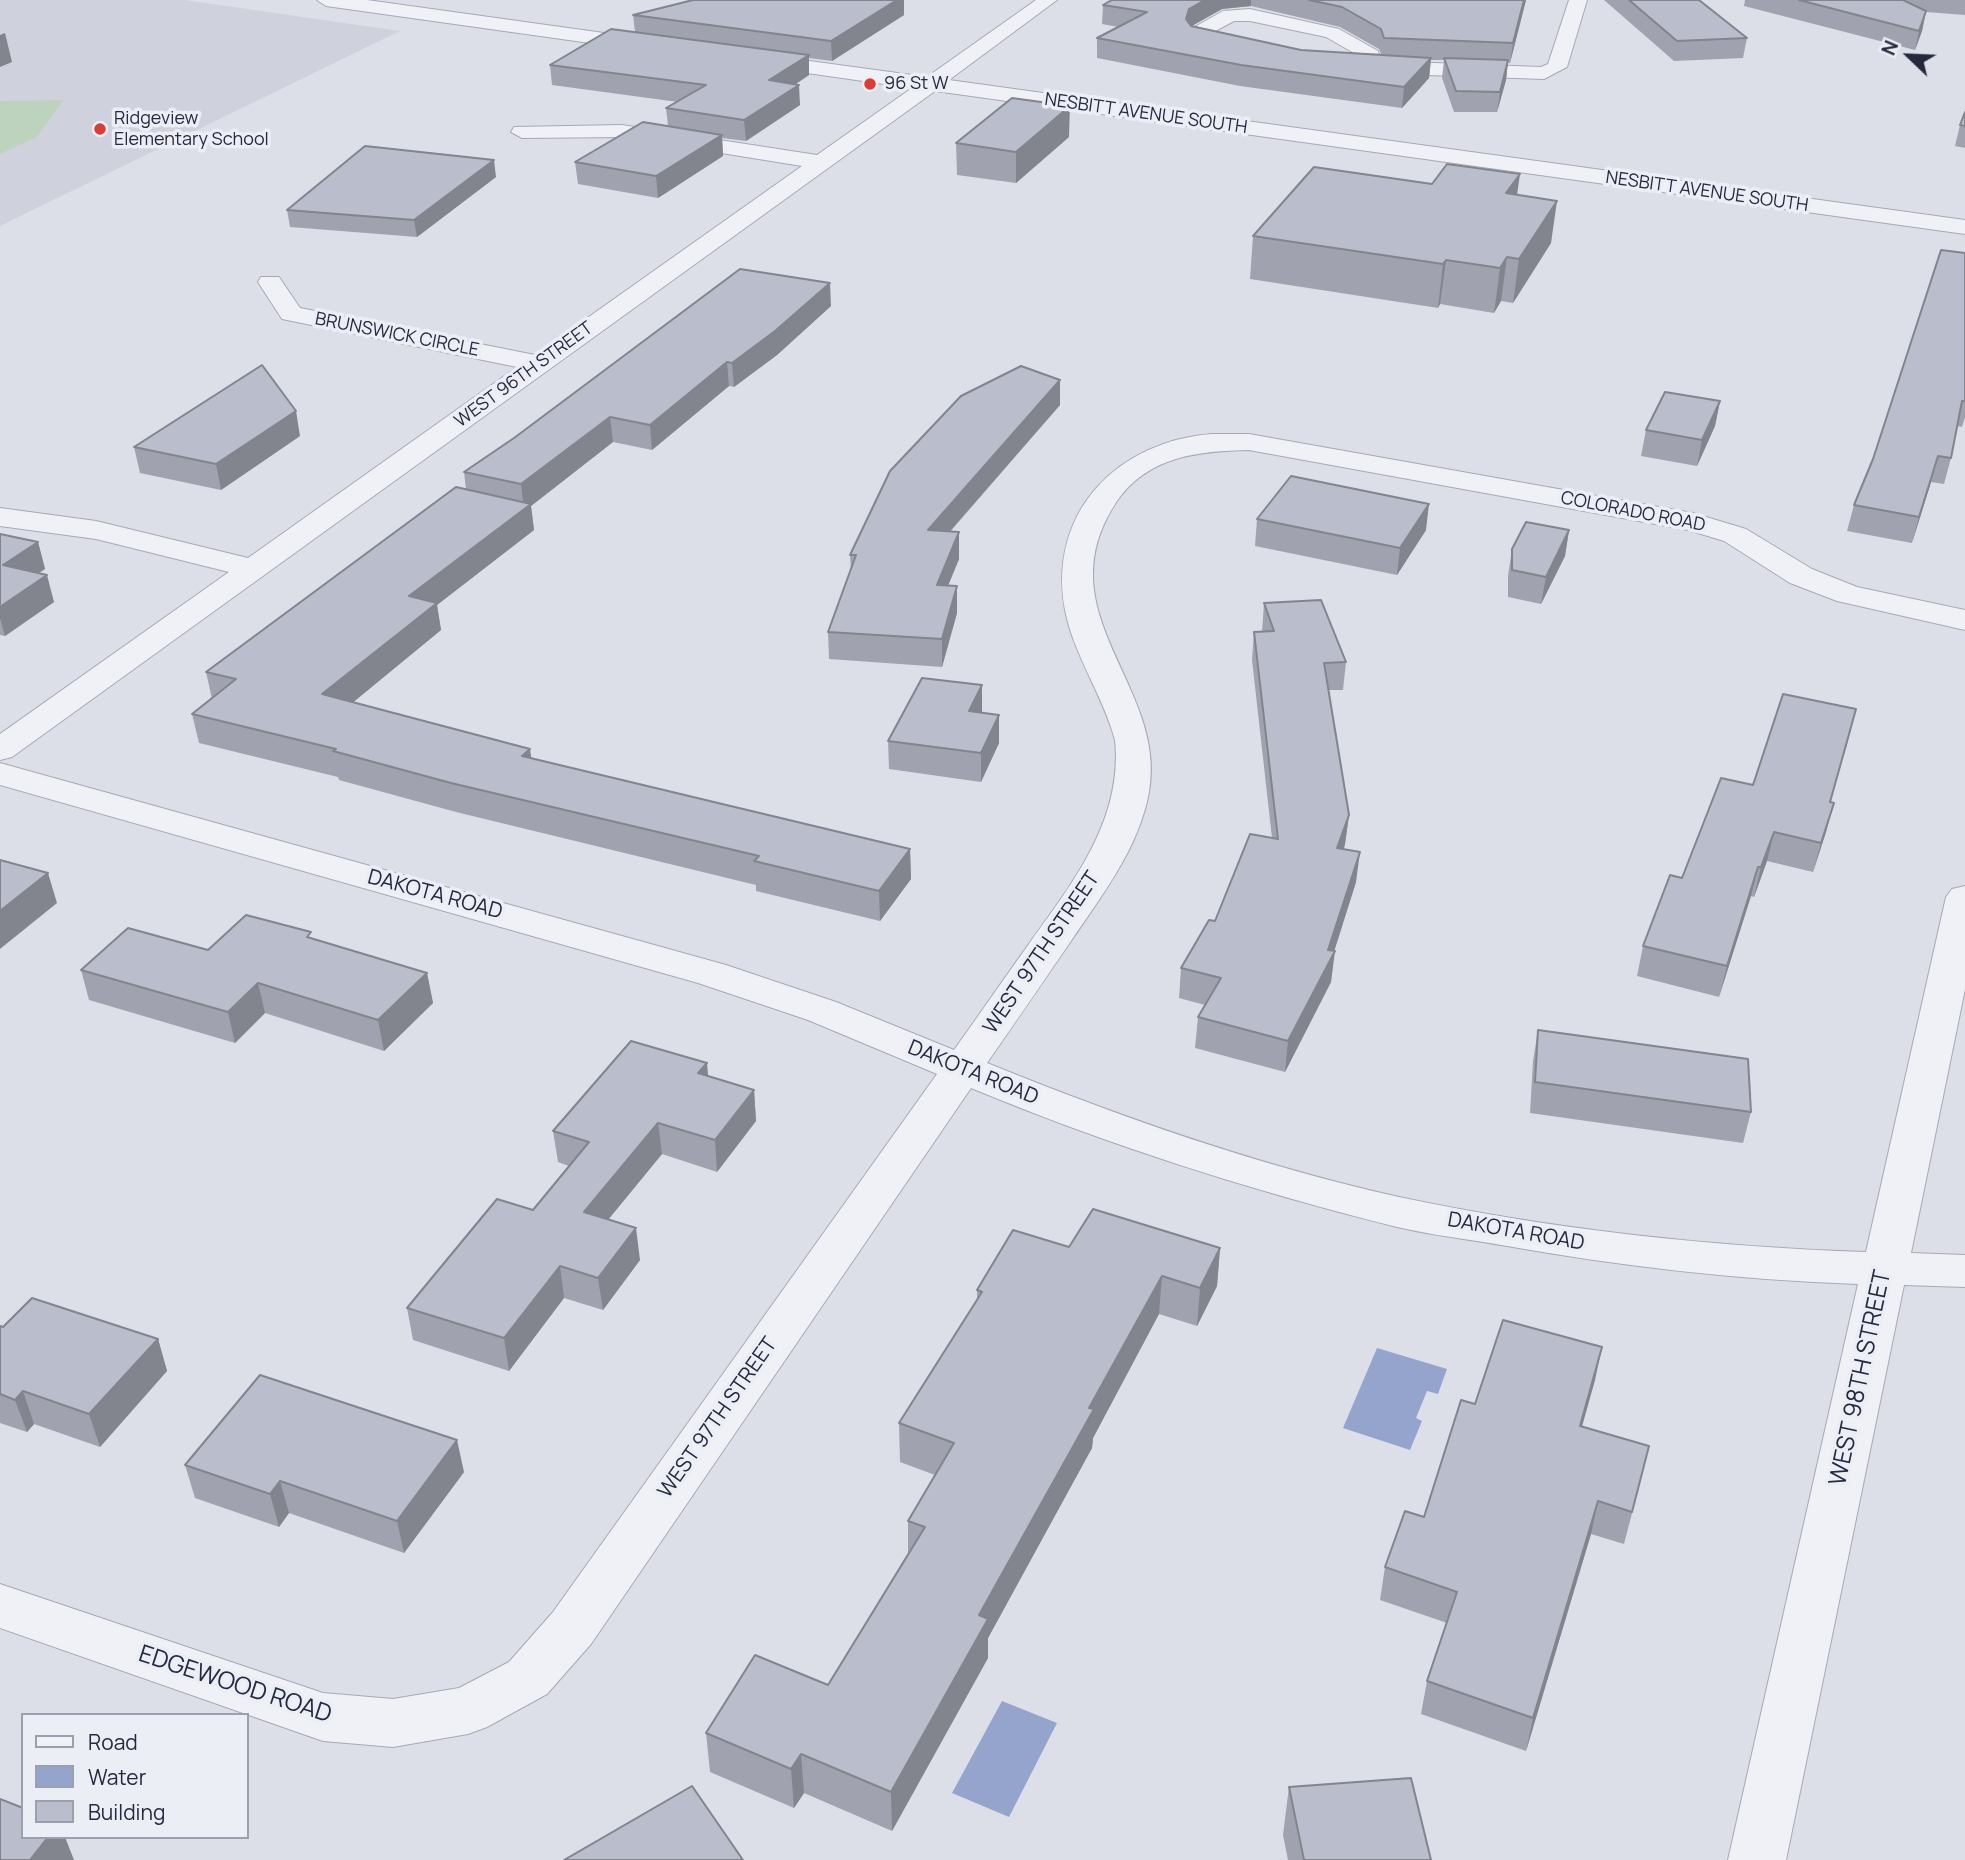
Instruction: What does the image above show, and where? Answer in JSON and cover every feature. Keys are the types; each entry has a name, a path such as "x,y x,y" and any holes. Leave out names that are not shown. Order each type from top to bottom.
{"street":[{"path":"326,0 670,48"},
{"name":"WEST 96TH STREET","path":"0,750 1048,0"},
{"path":"1341,64 1544,73 1556,67 1578,0"},
{"path":"1249,50 1198,39 1198,33 1230,15 1250,15 1332,33 1371,55 1369,67"},
{"name":"NESBITT AVENUE SOUTH","path":"738,57 1965,228"},
{"path":"522,132 622,131 822,162"},
{"name":"BRUNSWICK CIRCLE","path":"270,282 291,314 540,364"},
{"name":"WEST 97TH STREET","path":"572,1628 1100,869 1120,835 1132,785 1132,741 1081,613 1076,573 1082,537 1102,502 1124,476 1146,460 1174,449 1209,443 1249,442 1286,447"},
{"name":"COLORADO ROAD","path":"1286,447 1693,522 1735,535 1801,576 1848,594 1965,620"},
{"path":"0,517 34,519 102,532 253,569"},
{"name":"DAKOTA ROAD","path":"0,774 712,974 822,1011 1041,1101 1212,1160 1399,1212 1596,1246 1800,1266 1965,1271"},
{"name":"WEST 98TH STREET","path":"1756,1860 1965,897"},
{"name":"EDGEWOOD ROAD","path":"0,1606 323,1717 393,1723 468,1710 528,1678 572,1628"}],"shaded area":[{"name":"Ridgeview Elementary School","path":"0,0 185,0 400,31 0,226"}],"green space":[{"path":"63,100 37,137 0,154 0,101"}],"water":[{"path":"1377,1348 1447,1369 1438,1394 1427,1391 1416,1418 1422,1421 1410,1450 1343,1428"},
{"path":"1002,1701 1057,1723 1009,1817 952,1793"}],"building":[{"path":"693,0 897,0 831,41 633,15"},
{"path":"1112,0 1205,0 1189,9 1186,19 1191,26 1301,50 1431,58 1404,87 1241,65 1097,38 1147,12 1103,5"},
{"path":"1309,0 1524,0 1513,43 1384,38 1381,29 1342,7"},
{"path":"1629,0 1699,0 1747,38 1677,41"},
{"path":"1799,0 1903,0 1926,11 1919,31"},
{"path":"611,29 809,55 769,80 799,85 744,120 666,108 706,85 550,65"},
{"path":"1444,58 1508,60 1500,92 1456,91"},
{"path":"1012,98 1070,106 1016,152 956,143"},
{"path":"1965,112 1965,126 1960,125"},
{"path":"643,122 722,135 656,176 575,162"},
{"path":"365,146 494,160 414,220 287,210"},
{"path":"1447,164 1520,174 1506,193 1557,201 1519,259 1507,257 1500,268 1446,260 1443,264 1253,236 1314,167 1432,184"},
{"path":"1941,250 1965,253 1965,401 1962,401 1951,458 1938,456 1919,517 1854,505 1873,459"},
{"path":"740,269 830,283 775,331 732,363 727,362 650,425 610,417 521,484 464,472 514,438"},
{"path":"262,365 296,411 216,464 134,447"},
{"path":"1021,366 1060,380 928,530 959,532 937,585 957,586 942,639 828,632 856,555 850,555 890,471 961,396"},
{"path":"1665,392 1720,401 1702,440 1646,430"},
{"path":"1291,476 1429,504 1400,548 1257,519"},
{"path":"456,487 531,504 409,596 437,603 322,694 530,749 522,756 910,849 879,891 754,861 759,856 451,783 333,751 336,749 192,714 236,679 206,672"},
{"path":"1526,522 1569,530 1546,577 1512,570 1512,549"},
{"path":"0,534 38,542 3,565 47,575 0,607"},
{"path":"1321,600 1346,662 1324,663 1349,815 1337,848 1360,852 1328,950 1335,951 1288,1041 1198,1017 1221,978 1181,968 1209,920 1215,921 1250,834 1278,839 1254,632 1274,631 1264,603"},
{"path":"922,678 982,685 969,711 999,715 981,753 888,741"},
{"path":"1783,694 1856,709 1830,802 1834,803 1821,843 1774,832 1761,867 1758,867 1727,966 1643,946 1670,875 1682,878 1721,778 1753,785"},
{"path":"0,860 48,873 0,911"},
{"path":"246,915 311,932 307,937 427,973 378,1020 258,983 228,1012 81,970 128,928 208,950"},
{"path":"1538,1030 1748,1059 1751,1112 1535,1082"},
{"path":"631,1041 707,1063 698,1073 754,1090 715,1140 658,1123 584,1212 636,1228 598,1278 560,1266 504,1338 407,1308 497,1199 533,1210 589,1142 553,1131"},
{"path":"1093,1209 1220,1248 1200,1288 1162,1276 1089,1408 1094,1409 979,1615 988,1619 891,1792 801,1754 791,1769 706,1733 755,1655 828,1685 925,1527 908,1521 954,1443 899,1423 982,1292 977,1290 1013,1230 1069,1247"},
{"path":"32,1298 158,1339 89,1414 23,1391 15,1400 0,1394 0,1326 3,1327"},
{"path":"1503,1320 1602,1347 1580,1426 1649,1446 1632,1512 1598,1501 1533,1718 1427,1681 1457,1592 1385,1567 1405,1511 1424,1517 1461,1400 1475,1404"},
{"path":"260,1375 457,1440 397,1521 280,1481 270,1494 185,1465"},
{"path":"1411,1778 1431,1860 1304,1860 1289,1787"},
{"path":"692,1786 743,1860 564,1860"},
{"path":"0,1799 21,1807 21,1839 46,1839 30,1860 0,1860"}],"place":[{"name":"96 St W","path":"870,84"},
{"name":"Ridgeview Elementary School","path":"100,129"}]}
